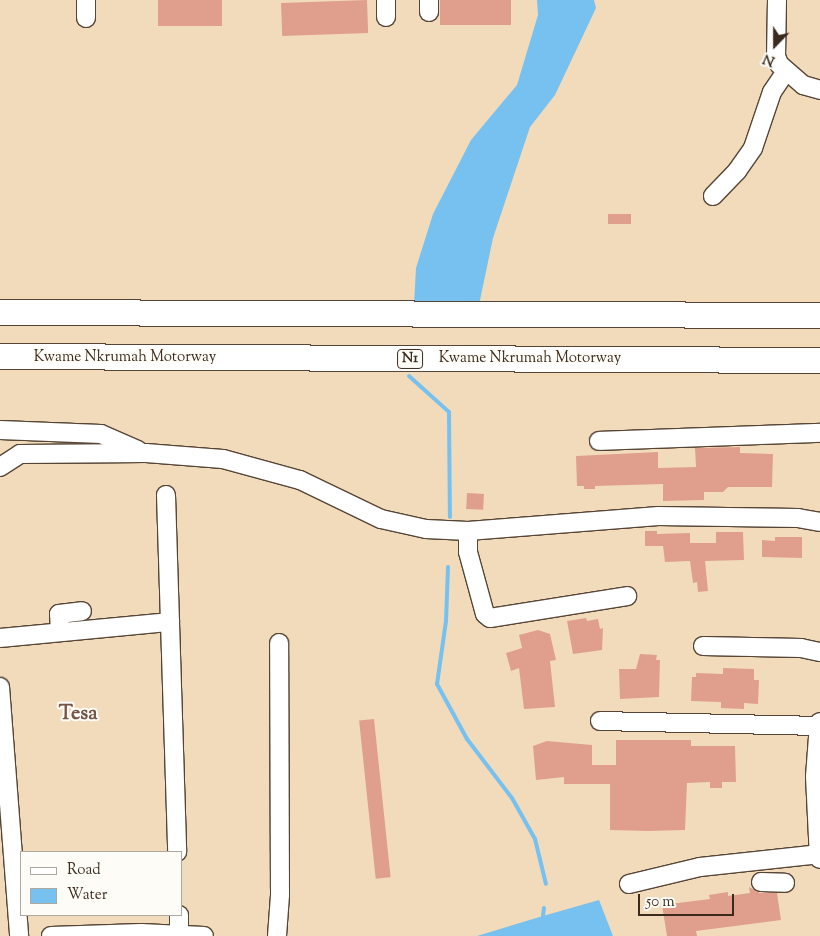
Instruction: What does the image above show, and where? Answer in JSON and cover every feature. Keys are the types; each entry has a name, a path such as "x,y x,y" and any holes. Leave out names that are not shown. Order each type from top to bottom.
{"highway":[{"path":"0,312 820,316"},
{"name":"Kwame Nkrumah Motorway","path":"0,356 820,360"}],"main road":[{"path":"820,725 820,855"}],"street":[{"path":"86,0 86,18"},
{"path":"776,0 776,56 786,72 802,85 820,90"},
{"path":"713,196 737,171 753,148 772,92 786,72"},
{"path":"0,430 101,434 146,453"},
{"path":"599,441 820,433"},
{"path":"0,467 20,454 146,453 223,459 300,480 381,519 426,529 468,532 658,516 798,518 820,522"},
{"path":"166,494 177,851"},
{"path":"798,518 820,512"},
{"path":"468,532 468,552 485,614 490,618 627,596"},
{"path":"60,632 60,614 82,611"},
{"path":"0,638 170,622"},
{"path":"277,936 280,895 279,643"},
{"path":"703,646 801,648 820,652"},
{"path":"0,687 6,814 19,936"},
{"path":"600,721 820,725"},
{"path":"630,884 700,867 820,855"},
{"path":"772,882 773,860"},
{"path":"179,916 179,933"},
{"path":"51,936 179,933 204,936"}],"water":[{"path":"537,0 594,0 596,8 555,95 530,127 493,238 479,305 414,305 416,268 433,214 471,140 517,85 538,15"},
{"path":"599,900 613,936 477,936 543,916"}],"building":[{"path":"158,0 222,0 222,26 158,26"},
{"path":"367,0 368,33 282,36 281,3"},
{"path":"440,0 511,0 511,25 440,25"},
{"path":"608,214 631,214 631,224 608,224"},
{"path":"740,447 740,453 773,454 772,487 728,487 723,492 704,492 704,500 663,501 663,484 595,486 595,489 584,489 584,486 577,486 576,456 658,452 658,468 696,467 695,448"},
{"path":"467,493 484,494 483,510 466,509"},
{"path":"645,531 657,531 657,534 690,533 690,543 716,543 716,532 743,532 744,560 705,561 708,591 698,592 697,582 693,583 690,561 665,562 663,546 645,546"},
{"path":"775,537 802,537 802,558 762,557 762,540 775,541"},
{"path":"586,618 587,621 598,619 600,629 603,628 602,650 573,654 567,621"},
{"path":"538,630 550,634 556,660 550,661 555,707 524,709 519,668 511,671 506,653 522,648 519,635"},
{"path":"640,654 657,655 656,660 660,660 659,697 620,699 619,669 636,669"},
{"path":"723,668 754,669 754,680 759,680 758,704 744,703 744,709 721,708 721,702 691,701 692,677 696,677 696,673 723,674"},
{"path":"374,719 391,877 376,879 359,721"},
{"path":"616,740 691,740 691,746 735,746 736,782 722,782 722,788 710,788 710,782 687,783 685,830 648,831 610,830 610,784 564,784 564,777 536,780 533,746 547,741 592,745 592,765 616,765"},
{"path":"749,887 760,893 777,893 781,920 696,931 697,936 667,936 662,905 710,899 709,895 728,892 728,896 750,893"}],"waterway":[{"path":"409,376 449,412 450,517"},
{"path":"448,567 446,621 437,684 467,739 512,798 535,839 546,884"},
{"path":"543,916 544,908"}],"district":[{"name":"Tesa","path":"78,714"}]}
